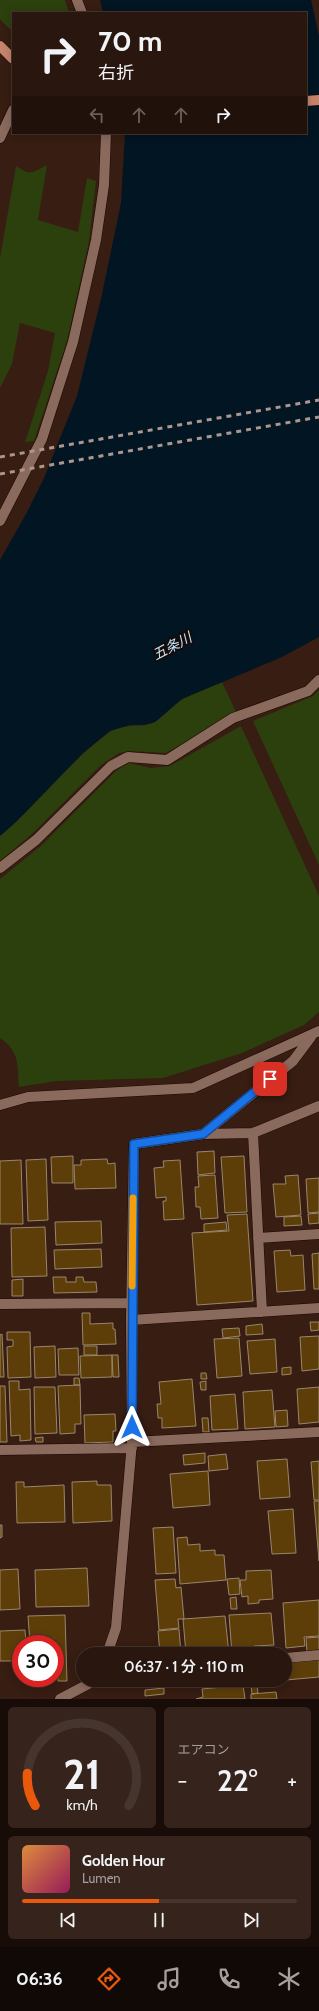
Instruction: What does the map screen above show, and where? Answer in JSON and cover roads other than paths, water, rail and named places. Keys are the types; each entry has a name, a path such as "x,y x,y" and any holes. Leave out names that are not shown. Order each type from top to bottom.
{"main road":[{"path":"0,46 12,58"},
{"path":"307,101 319,100"}],"street":[{"path":"77,0 82,12"},
{"path":"0,138 12,112"},
{"path":"0,521 42,439 73,342 96,240 104,185 106,134"},
{"path":"0,868 36,840 111,766 128,757 166,760 233,718 308,691 319,680"},
{"path":"0,1105 28,1097 193,1088 315,1033"},
{"path":"203,1134 293,1061 315,1033"},
{"path":"109,1647 116,1628 132,1445 131,1320 134,1144 203,1134 253,1133 319,1106"},
{"path":"253,1133 262,1312"},
{"path":"258,1238 319,1234"},
{"path":"0,1304 132,1303"},
{"path":"131,1320 319,1308"},
{"path":"0,1450 132,1445 319,1432"},
{"path":"292,1657 319,1655"},
{"path":"60,1699 83,1687"}],"water":[{"name":"五条川","path":"100,0 311,0 319,36 319,637 282,657 182,699 155,722 144,725 130,725 110,731 83,753 17,821 0,836 0,560 44,478 77,396 101,299 121,203 125,134 307,134 307,12 103,12"}],"railway":[{"path":"0,457 319,400"},
{"path":"0,474 319,417"}]}
